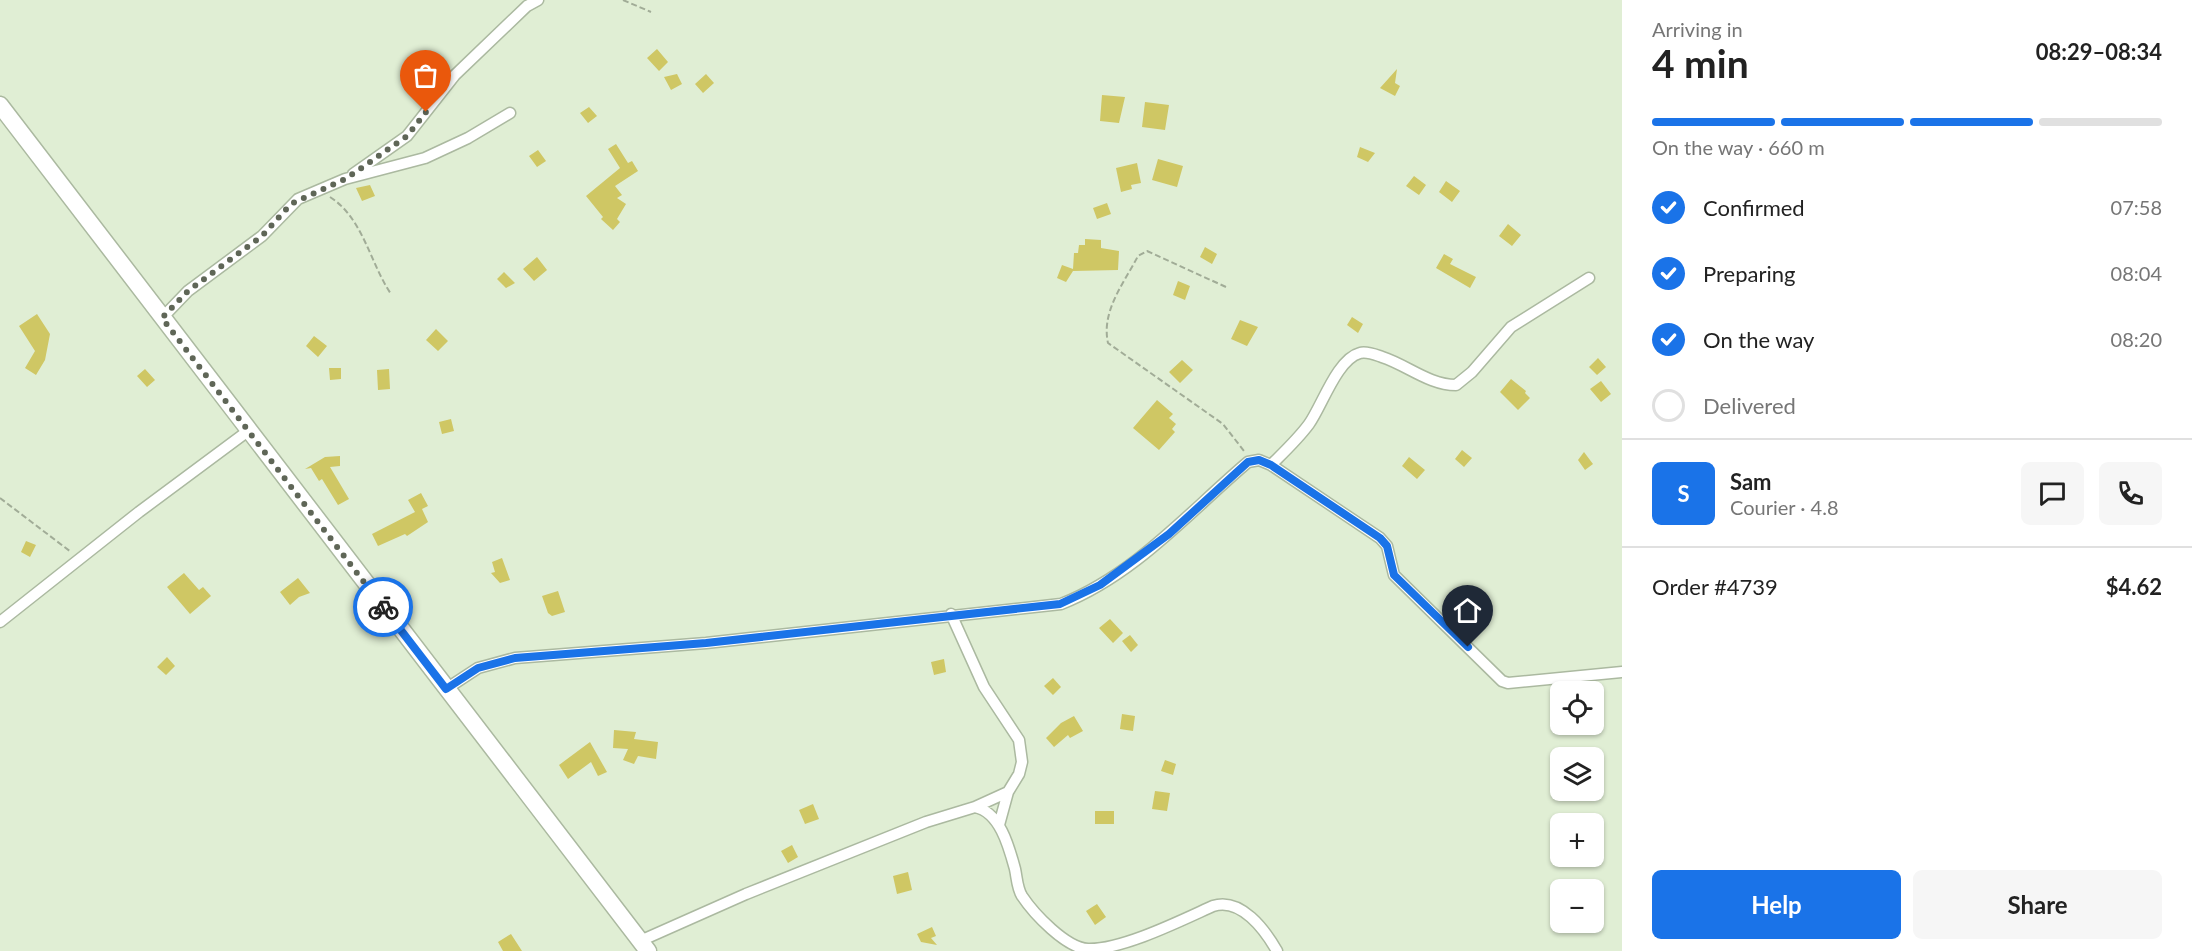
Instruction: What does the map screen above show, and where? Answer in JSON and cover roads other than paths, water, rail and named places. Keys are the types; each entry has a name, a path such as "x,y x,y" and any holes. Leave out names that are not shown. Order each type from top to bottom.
{"highway":[{"path":"0,105 644,946"}],"street":[{"path":"345,179 407,136 454,75 527,6 538,0"},
{"path":"162,318 188,291 262,236 291,204 345,179 425,158 468,138 510,113"},
{"path":"1271,465 1307,426 1340,371 1356,355 1363,352 1376,355 1410,368 1434,382 1456,385 1472,372 1511,327 1588,278"},
{"path":"0,622 248,431"},
{"path":"446,689 478,668 515,658 716,642 951,614 1060,604 1100,585 1169,534 1248,462 1259,460 1271,465 1384,542 1394,575 1502,681 1508,683 1622,672"},
{"path":"951,614 984,687 1018,741 1022,762 1019,774 1008,792 999,825"},
{"path":"644,946 746,894 926,822 975,807 1008,792"},
{"path":"975,807 988,812 999,825 1022,895 1059,936 1075,946 1100,948 1138,937 1214,906 1227,904 1242,911 1256,923 1277,951"}]}
